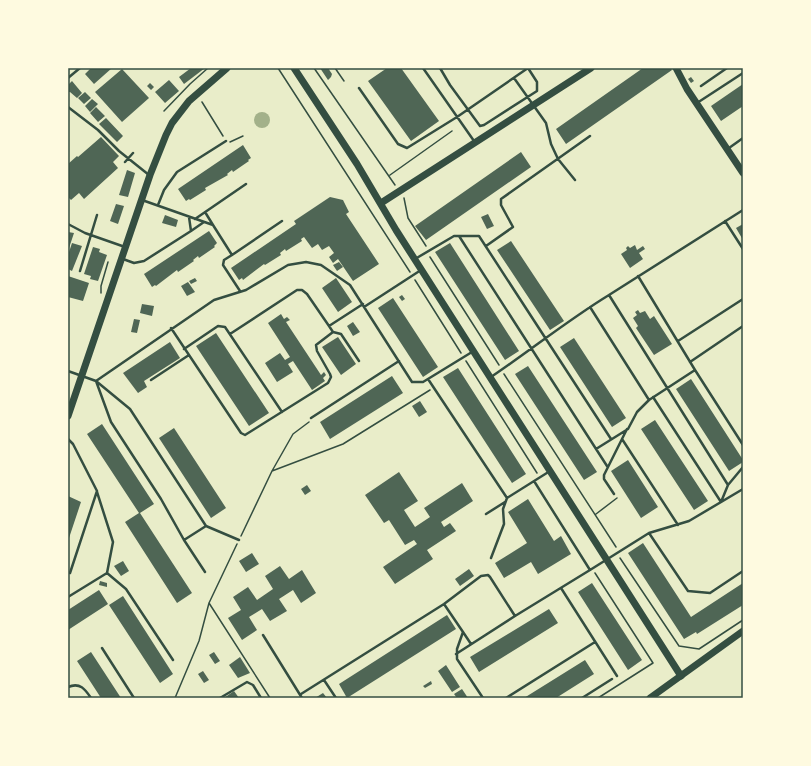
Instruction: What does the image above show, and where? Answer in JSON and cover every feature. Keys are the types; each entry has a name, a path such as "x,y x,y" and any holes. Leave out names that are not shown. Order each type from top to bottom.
{"street":[{"path":"68,416 70,404 82,376 150,175 166,135 180,112 198,91 227,68"},
{"path":"294,68 681,676"},
{"path":"381,203 534,106 590,68"},
{"path":"676,68 697,104 743,173"},
{"path":"650,698 743,631"}],"lane":[{"path":"68,78 80,68"},
{"path":"423,68 476,143"},
{"path":"359,88 398,144 403,147 410,147 457,117 467,110 514,78 528,68 538,85 537,91 482,126 478,125 467,110 440,68"},
{"path":"701,86 727,68"},
{"path":"697,104 743,72"},
{"path":"514,78 526,97 546,123 551,144 558,159 575,180"},
{"path":"68,107 93,126 128,159 150,175"},
{"path":"90,129 93,126"},
{"path":"486,246 513,227 501,205 501,199 590,136"},
{"path":"727,149 743,138"},
{"path":"158,205 164,190 177,172 226,141"},
{"path":"125,162 133,153"},
{"path":"195,219 246,184"},
{"path":"142,200 213,225"},
{"path":"491,377 590,307 743,210"},
{"path":"205,212 232,255"},
{"path":"80,271 97,215"},
{"path":"190,217 191,230"},
{"path":"240,292 223,265 224,260 282,221"},
{"path":"725,221 743,249"},
{"path":"122,258 134,263 144,261 204,222"},
{"path":"68,224 91,235 125,247"},
{"path":"459,236 607,466"},
{"path":"415,259 450,238 459,236 480,236 611,439"},
{"path":"96,381 171,328 214,300 246,290 282,268 306,262 321,265 350,285 412,382 419,383 428,379 474,350"},
{"path":"328,326 422,269"},
{"path":"638,276 690,362 743,444"},
{"path":"230,334 297,290 302,290 307,294 333,332 341,334 359,361"},
{"path":"609,295 728,485"},
{"path":"678,341 743,299"},
{"path":"590,307 648,400"},
{"path":"184,349 220,325 225,327 282,412"},
{"path":"690,362 742,327"},
{"path":"171,328 243,434 250,433 330,380 330,374 317,351 316,345 333,332"},
{"path":"151,380 189,355"},
{"path":"312,418 399,361"},
{"path":"614,494 604,477 607,466 637,412 648,400 695,370"},
{"path":"68,371 96,381 130,410 206,526 239,540"},
{"path":"428,379 507,498"},
{"path":"96,381 112,422 205,572"},
{"path":"653,397 721,502"},
{"path":"596,449 628,429"},
{"path":"68,439 73,444 97,491 113,542 107,573 68,597"},
{"path":"622,439 678,525"},
{"path":"721,502 728,485 743,467"},
{"path":"490,558 504,524 503,511 507,498 551,471"},
{"path":"534,481 591,569"},
{"path":"456,654 649,533 678,525 698,517 743,489"},
{"path":"70,574 97,491"},
{"path":"486,514 505,502"},
{"path":"184,540 206,526"},
{"path":"649,533 688,591 710,593 743,572"},
{"path":"107,573 126,589 173,660"},
{"path":"301,694 444,604 481,576 488,575 515,616"},
{"path":"561,588 617,676"},
{"path":"444,604 471,644"},
{"path":"463,632 456,654 457,659 482,698"},
{"path":"263,635 301,694 302,698"},
{"path":"506,698 595,642"},
{"path":"102,648 134,698"},
{"path":"582,698 612,679"},
{"path":"324,680 336,698"},
{"path":"220,698 247,682 252,685 261,698"},
{"path":"68,686 80,686 85,689 90,698"}],"path":[{"path":"164,112 190,84 208,68"},
{"path":"278,68 412,276 537,474 538,478"},
{"path":"314,68 406,200 408,218 428,252 431,260 596,514 615,544 621,558 679,646 699,649 743,620"},
{"path":"335,68 344,81"},
{"path":"202,102 226,141 232,142 243,136"},
{"path":"389,175 452,131"},
{"path":"272,471 332,449 352,439 434,387"},
{"path":"175,698 199,641 210,603 272,471 293,434 312,418"},
{"path":"596,514 618,499 614,494"},
{"path":"591,569 653,663 598,698"},
{"path":"210,603 270,698"}],"shaded area":[{"path":"262,112 269,117 270,120 265,127 262,128 255,123 254,120 259,113"}],"building":[{"path":"91,68 112,68 94,84 85,74"},
{"path":"191,68 205,68 184,84 179,77"},
{"path":"320,68 328,68 332,74 328,80"},
{"path":"387,68 401,68 439,121 411,141 368,81"},
{"path":"643,68 670,68 672,70 566,144 556,129"},
{"path":"122,69 149,98 122,122 95,92"},
{"path":"691,77 694,81 691,83 688,79"},
{"path":"169,80 179,91 165,103 155,92"},
{"path":"72,81 82,93 77,98 68,92 68,85"},
{"path":"150,83 154,87 151,90 147,86"},
{"path":"743,84 743,106 721,121 711,106"},
{"path":"85,92 91,98 84,104 78,98"},
{"path":"92,99 98,104 90,112 85,106"},
{"path":"96,107 105,116 98,122 90,113"},
{"path":"106,118 123,136 117,142 99,124"},
{"path":"101,137 119,156 113,162 118,168 84,199 79,193 71,200 69,198 68,200 68,164"},
{"path":"243,145 251,158 248,160 249,161 233,172 232,170 227,174 228,175 205,188 206,190 186,201 178,189"},
{"path":"521,152 531,167 426,240 415,226"},
{"path":"127,170 135,173 128,197 119,195"},
{"path":"330,197 343,200 349,212 346,214 379,264 353,281 338,259 333,263 329,257 334,253 329,246 322,250 318,244 312,248 304,237 301,239 302,241 286,251 285,249 280,253 281,255 265,265 264,264 243,280 242,278 239,280 231,268 296,224 294,221"},
{"path":"116,204 124,206 118,224 110,221"},
{"path":"488,214 494,226 487,229 481,217"},
{"path":"165,215 178,220 176,227 162,223"},
{"path":"743,224 743,240 736,228"},
{"path":"209,231 217,243 214,246 215,247 199,258 198,256 193,260 194,261 178,272 177,270 156,286 155,285 152,287 144,274"},
{"path":"68,232 74,233 68,251"},
{"path":"511,241 564,321 550,330 497,250"},
{"path":"72,243 82,246 72,271 68,269 68,255"},
{"path":"450,243 519,351 505,360 435,252"},
{"path":"635,245 637,250 643,246 645,249 639,253 643,259 630,268 621,254 627,250 626,248 628,246 630,248"},
{"path":"93,247 100,249 99,252 107,255 98,281 90,279 91,276 84,274"},
{"path":"339,262 343,267 337,271 333,265"},
{"path":"68,276 89,283 83,301 68,297"},
{"path":"195,278 197,281 191,284 189,281"},
{"path":"336,278 352,302 338,312 322,288"},
{"path":"188,282 195,292 187,296 181,286"},
{"path":"402,295 405,299 402,301 399,297"},
{"path":"393,298 438,367 423,377 378,308"},
{"path":"142,304 154,306 152,316 140,313"},
{"path":"638,310 640,313 645,311 650,319 654,316 672,344 654,355 636,328 638,326 633,318 637,315 635,312"},
{"path":"281,314 284,319 287,317 290,320 286,322 321,375 324,372 326,375 323,378 325,381 312,390 293,361 288,364 293,372 277,382 265,363 280,353 285,360 290,357 268,323"},
{"path":"134,319 140,320 137,333 131,332"},
{"path":"353,322 360,332 353,336 347,326"},
{"path":"216,333 269,413 249,426 196,346"},
{"path":"338,337 356,364 341,375 322,347"},
{"path":"574,338 626,418 612,427 560,347"},
{"path":"170,342 180,358 144,381 147,387 138,393 123,373"},
{"path":"528,366 597,472 584,480 515,374"},
{"path":"458,368 526,474 512,483 443,377"},
{"path":"392,376 403,393 330,439 320,422"},
{"path":"691,379 743,460 743,462 729,471 676,389"},
{"path":"420,401 427,412 419,417 412,406"},
{"path":"655,420 708,501 694,510 641,429"},
{"path":"102,424 154,504 140,513 192,593 177,603 125,522 139,513 87,434"},
{"path":"174,428 226,508 211,518 159,438"},
{"path":"628,460 658,507 641,518 611,471"},
{"path":"399,472 418,501 404,510 415,527 430,517 424,508 462,483 473,501 441,522 444,527 450,523 456,531 427,550 433,559 395,584 383,567 417,544 414,540 405,545 389,520 384,523 365,495"},
{"path":"307,485 311,491 305,495 301,489"},
{"path":"68,496 81,502 68,541"},
{"path":"528,499 554,541 561,536 571,554 538,574 531,562 504,578 495,563 527,543 508,512"},
{"path":"643,543 691,617 743,583 743,605 697,634 696,632 684,639 628,553"},
{"path":"252,553 259,564 246,572 239,561"},
{"path":"123,561 129,571 121,576 114,566"},
{"path":"280,566 289,579 302,570 316,593 301,603 293,590 279,599 287,611 270,621 262,609 249,617 257,630 242,640 228,618 241,610 233,597 248,587 257,600 273,589 265,576"},
{"path":"469,569 474,576 460,586 455,579"},
{"path":"100,581 107,583 107,587 99,585"},
{"path":"592,583 642,660 628,670 578,592"},
{"path":"99,590 108,604 68,630 68,610"},
{"path":"123,596 173,674 160,683 109,605"},
{"path":"549,609 558,623 479,672 470,657"},
{"path":"447,615 456,629 347,698 339,684"},
{"path":"91,652 121,698 101,698 77,661"},
{"path":"214,652 220,661 215,664 209,655"},
{"path":"240,657 250,673 238,678 229,665"},
{"path":"585,660 594,674 556,698 524,698"},
{"path":"446,665 460,687 452,692 438,671"},
{"path":"203,671 209,680 204,683 198,674"},
{"path":"431,681 432,684 425,688 423,686"},
{"path":"462,689 468,698 457,698 454,694"},
{"path":"234,691 239,698 224,698"},
{"path":"323,693 327,698 315,698"}]}
